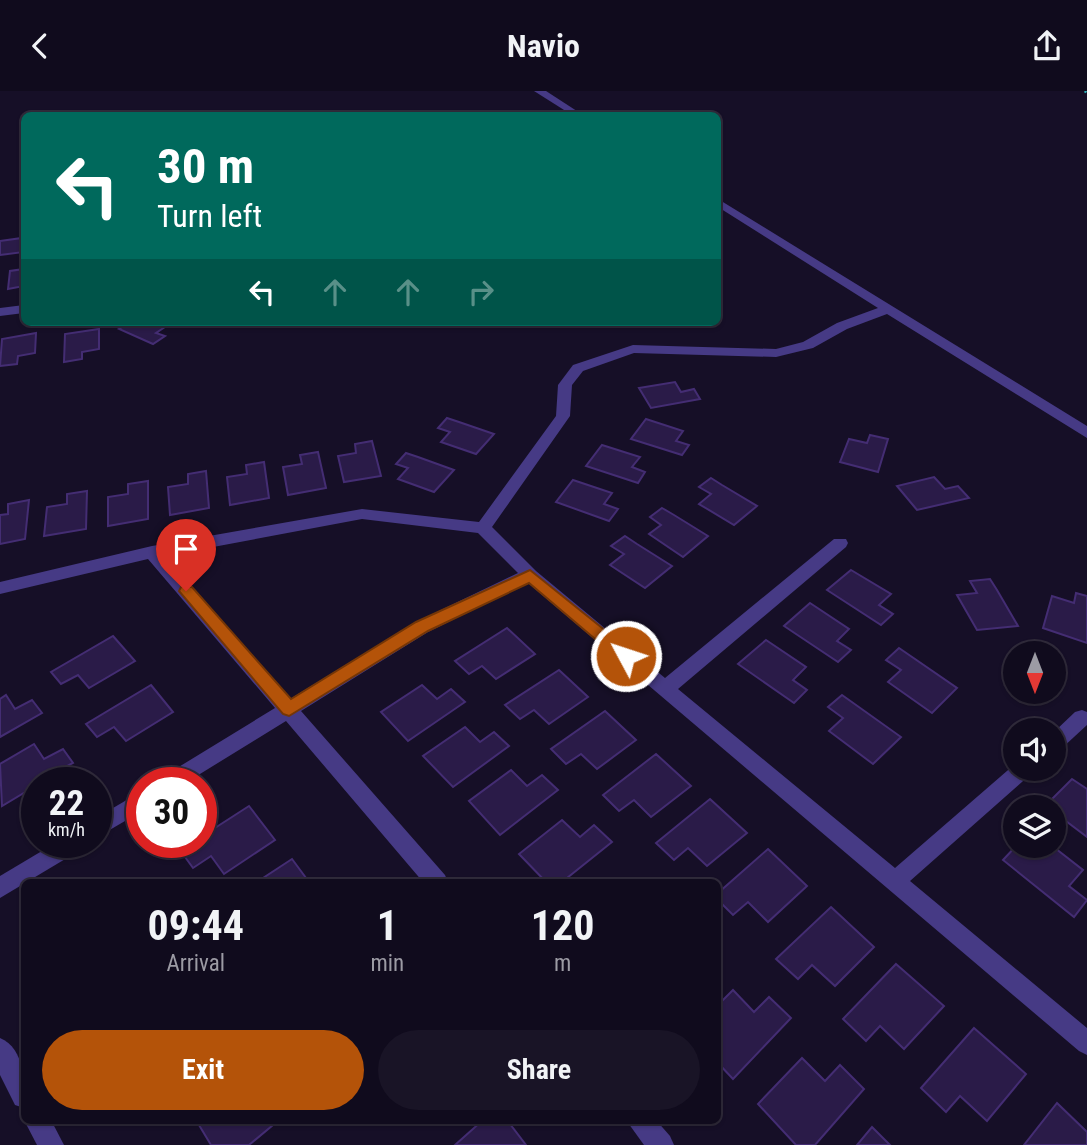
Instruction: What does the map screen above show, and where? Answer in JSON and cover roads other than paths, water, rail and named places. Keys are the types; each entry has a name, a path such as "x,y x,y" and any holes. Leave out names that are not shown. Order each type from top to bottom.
{"street":[{"path":"539,91 573,112"},
{"path":"721,204 1087,433"},
{"path":"483,528 563,417 565,385 578,367 633,349 776,353 808,345 842,326 890,308"},
{"path":"0,312 21,309"},
{"path":"0,588 152,552 362,514 483,528 530,575 1087,1043"},
{"path":"665,688 840,543"},
{"path":"152,552 434,879"},
{"path":"195,767 422,627 530,575"},
{"path":"1066,732 1082,718"},
{"path":"894,882 1009,781"},
{"path":"0,888 49,858"},
{"path":"0,1050 21,1090"},
{"path":"39,1124 51,1145"},
{"path":"643,1124 661,1145"}]}
